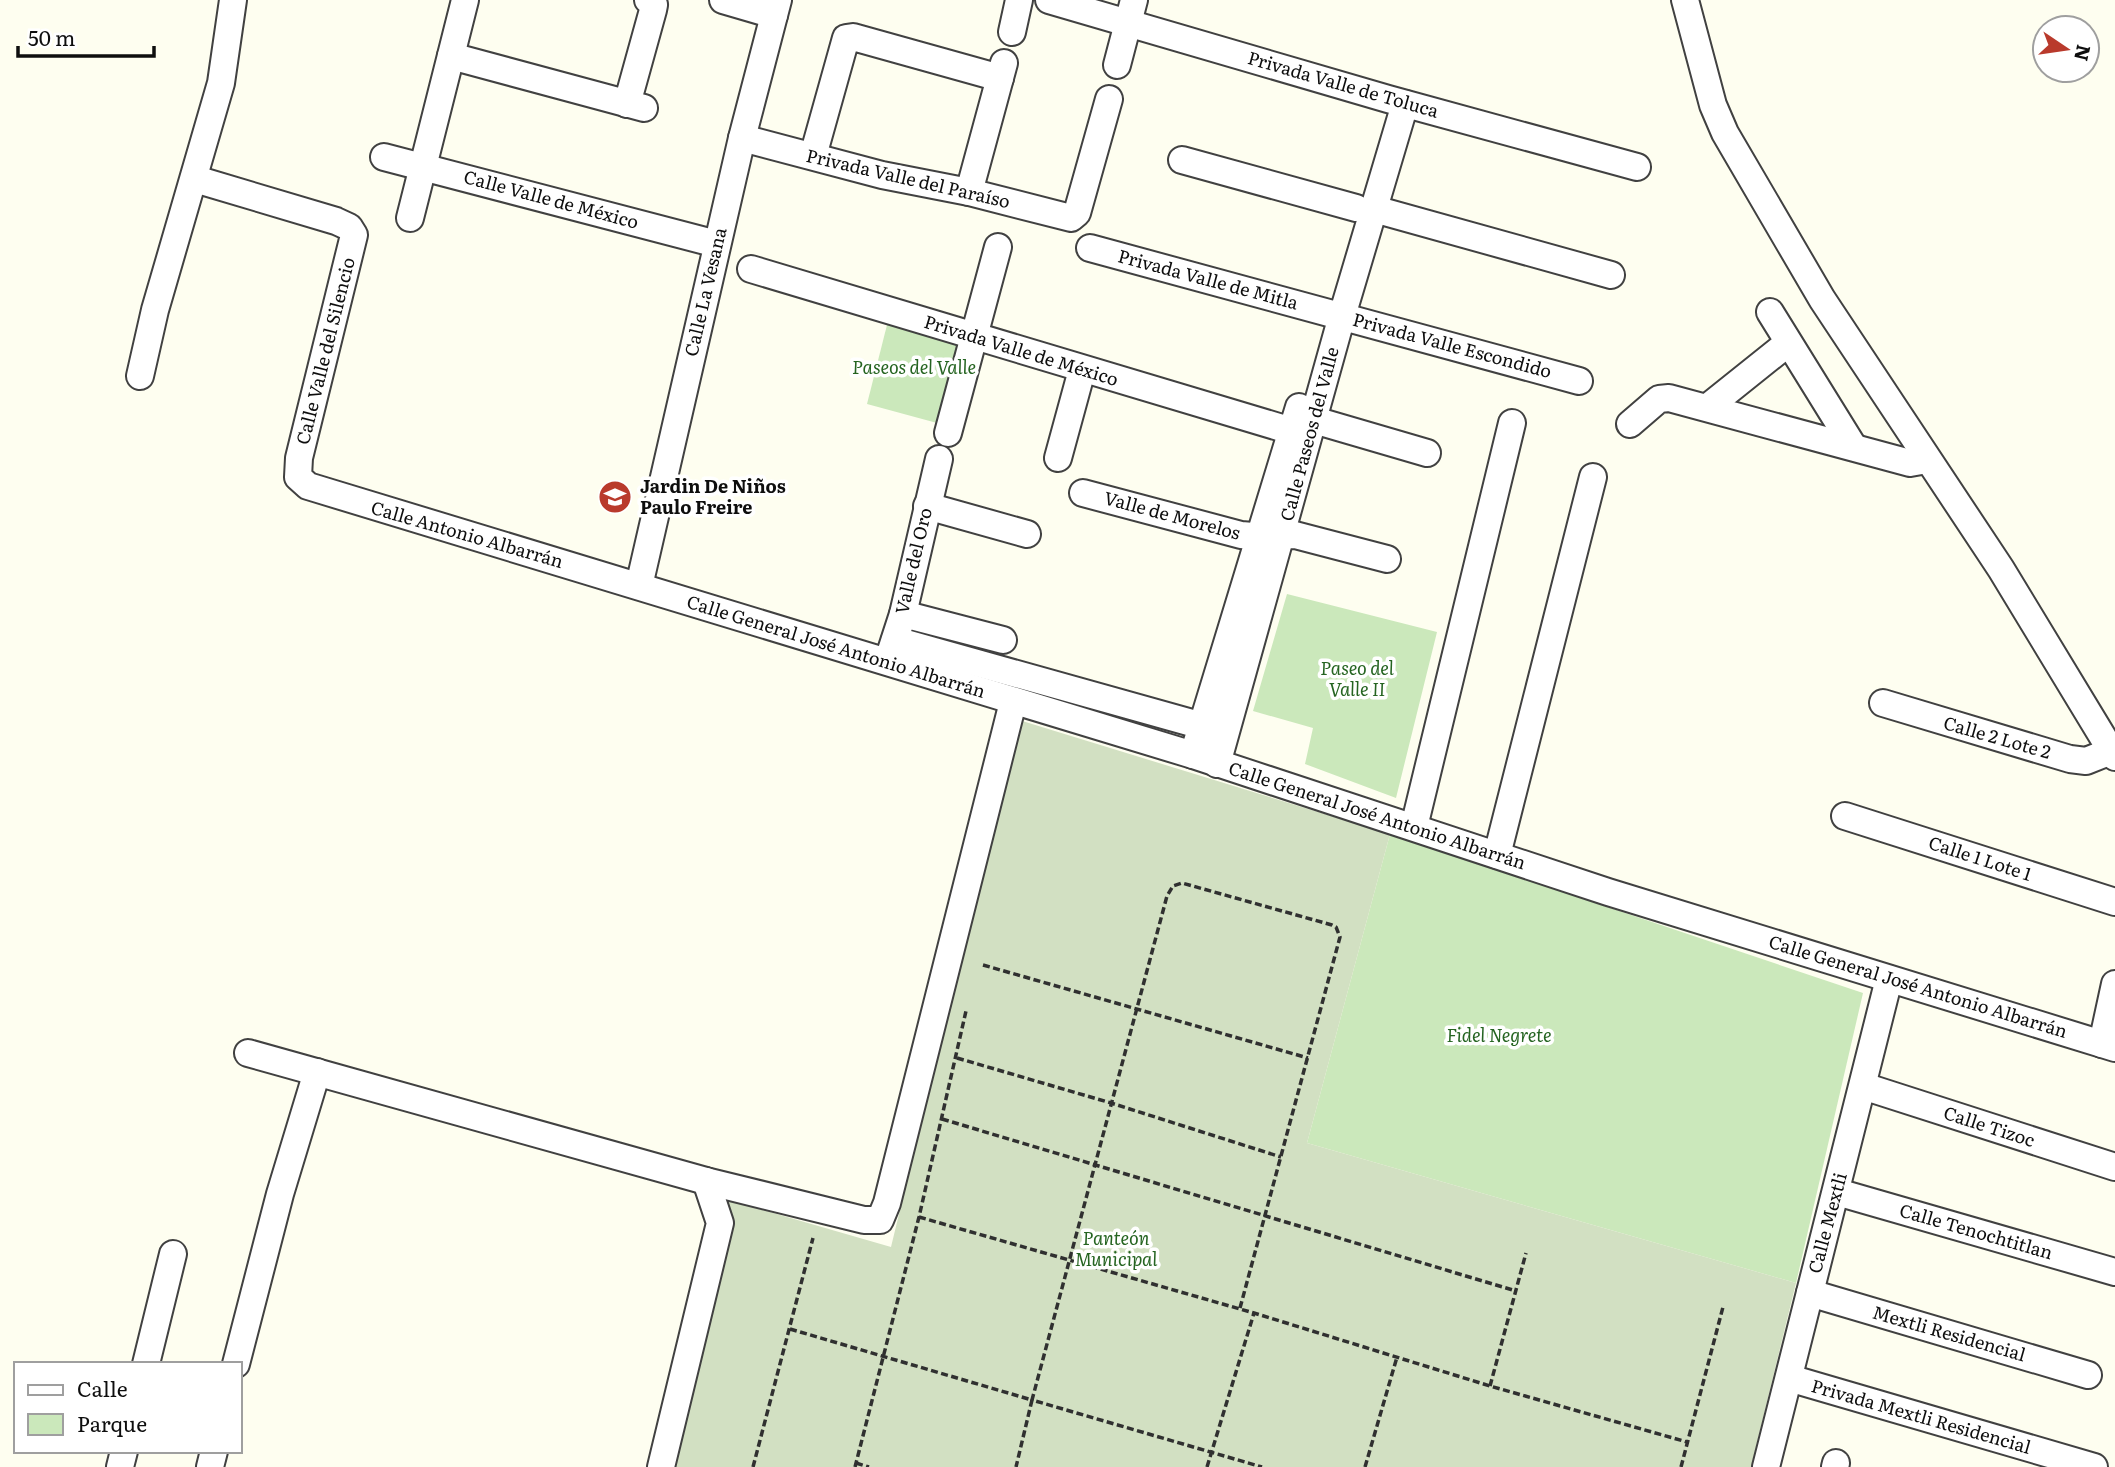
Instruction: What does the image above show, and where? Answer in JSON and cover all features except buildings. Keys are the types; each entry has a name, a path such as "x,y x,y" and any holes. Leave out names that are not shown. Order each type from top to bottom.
{"street":[{"path":"140,376 167,266 221,83 233,0"},
{"path":"410,218 465,0"},
{"path":"723,0 776,7"},
{"path":"1012,32 1019,0"},
{"name":"Privada Valle de Toluca","path":"1049,0 1131,12 1396,101 1637,167"},
{"path":"1685,0 1705,80 1725,133 1822,299 2001,569 2113,754"},
{"path":"451,57 636,106 653,10 650,1"},
{"name":"Calle La Vesana","path":"639,586 742,138 776,7"},
{"path":"1117,65 1131,12"},
{"path":"813,156 846,38 853,37 1002,71 969,192"},
{"name":"Privada Valle del Paraíso","path":"742,138 1067,218 1074,217 1109,99"},
{"name":"Calle Paseos del Valle","path":"1205,760 1396,101"},
{"name":"Calle Valle de México","path":"384,157 717,244"},
{"path":"1182,160 1611,275"},
{"name":"Calle Valle del Silencio","path":"194,179 336,221 349,227 354,235 299,458 298,477"},
{"path":"948,433 998,247"},
{"name":"Privada Valle de Mitla","path":"1090,248 1334,314"},
{"name":"Privada Valle de México","path":"751,269 1082,370 1427,453"},
{"path":"1770,312 1853,446"},
{"name":"Privada Valle Escondido","path":"1334,314 1578,381"},
{"path":"1708,407 1788,343"},
{"path":"1058,458 1082,370"},
{"path":"1630,424 1659,399 1664,398 1708,407 1910,463 1927,460"},
{"path":"1414,827 1512,423"},
{"name":"Valle del Oro","path":"891,651 939,459"},
{"name":"Calle Antonio Albarrán","path":"298,477 307,486 324,493 639,586"},
{"path":"1497,855 1592,477"},
{"name":"Valle de Morelos","path":"1083,493 1241,535 1315,539 1387,559"},
{"path":"927,506 1027,534"},
{"name":"Calle General José Antonio Albarrán","path":"639,586 891,651 1013,702 1205,760 1497,855 2109,1046"},
{"path":"902,614 1003,640"},
{"path":"891,651 1214,729"},
{"path":"248,1053 706,1181 876,1221 882,1217 1013,702"},
{"name":"Calle 2 Lote 2","path":"1883,704 2070,759 2086,761 2113,754"},
{"name":"Calle 1 Lote 1","path":"1845,816 2115,902"},
{"name":"Calle Mextli","path":"1766,1467 1889,979"},
{"path":"2109,1046 2115,984"},
{"path":"237,1362 280,1194 317,1072"},
{"name":"Calle Tizoc","path":"1863,1086 2115,1167"},
{"path":"661,1467 720,1223 706,1181"},
{"name":"Calle Tenochtitlan","path":"1837,1192 2115,1272"},
{"path":"146,1362 173,1254"},
{"name":"Mextli Residencial","path":"1810,1293 2088,1376"},
{"name":"Privada Mextli Residencial","path":"1788,1378 2094,1467"}],"path":[{"path":"1016,1467 1068,1259 1136,1010 1170,890 1176,884 1189,884 1336,927 1340,937 1240,1308"},
{"path":"983,965 1308,1058"},
{"path":"869,1467 855,1465 885,1357 966,1011"},
{"path":"957,1058 1281,1157"},
{"path":"942,1119 1516,1291"},
{"path":"919,1217 1254,1312 1490,1386 1687,1442"},
{"path":"753,1467 813,1238"},
{"path":"1490,1386 1526,1253"},
{"path":"1681,1467 1723,1307"},
{"path":"1207,1467 1254,1312"},
{"path":"790,1329 1262,1467"},
{"path":"1365,1467 1397,1357"}],"green space":[{"name":"Paseos del Valle","path":"888,321 960,342 937,423 867,404"},
{"name":"Paseo del Valle II","path":"1287,594 1437,632 1396,798 1305,764 1313,728 1253,711"},
{"name":"Panteón Municipal","path":"1019,720 1390,834 1307,1143 1796,1283 1751,1467 668,1467 728,1200 891,1247"},
{"name":"Fidel Negrete","path":"1390,834 1863,993 1796,1283 1307,1143"}],"place":[{"name":"Jardin De Niños Paulo Freire","path":"615,497"}]}
